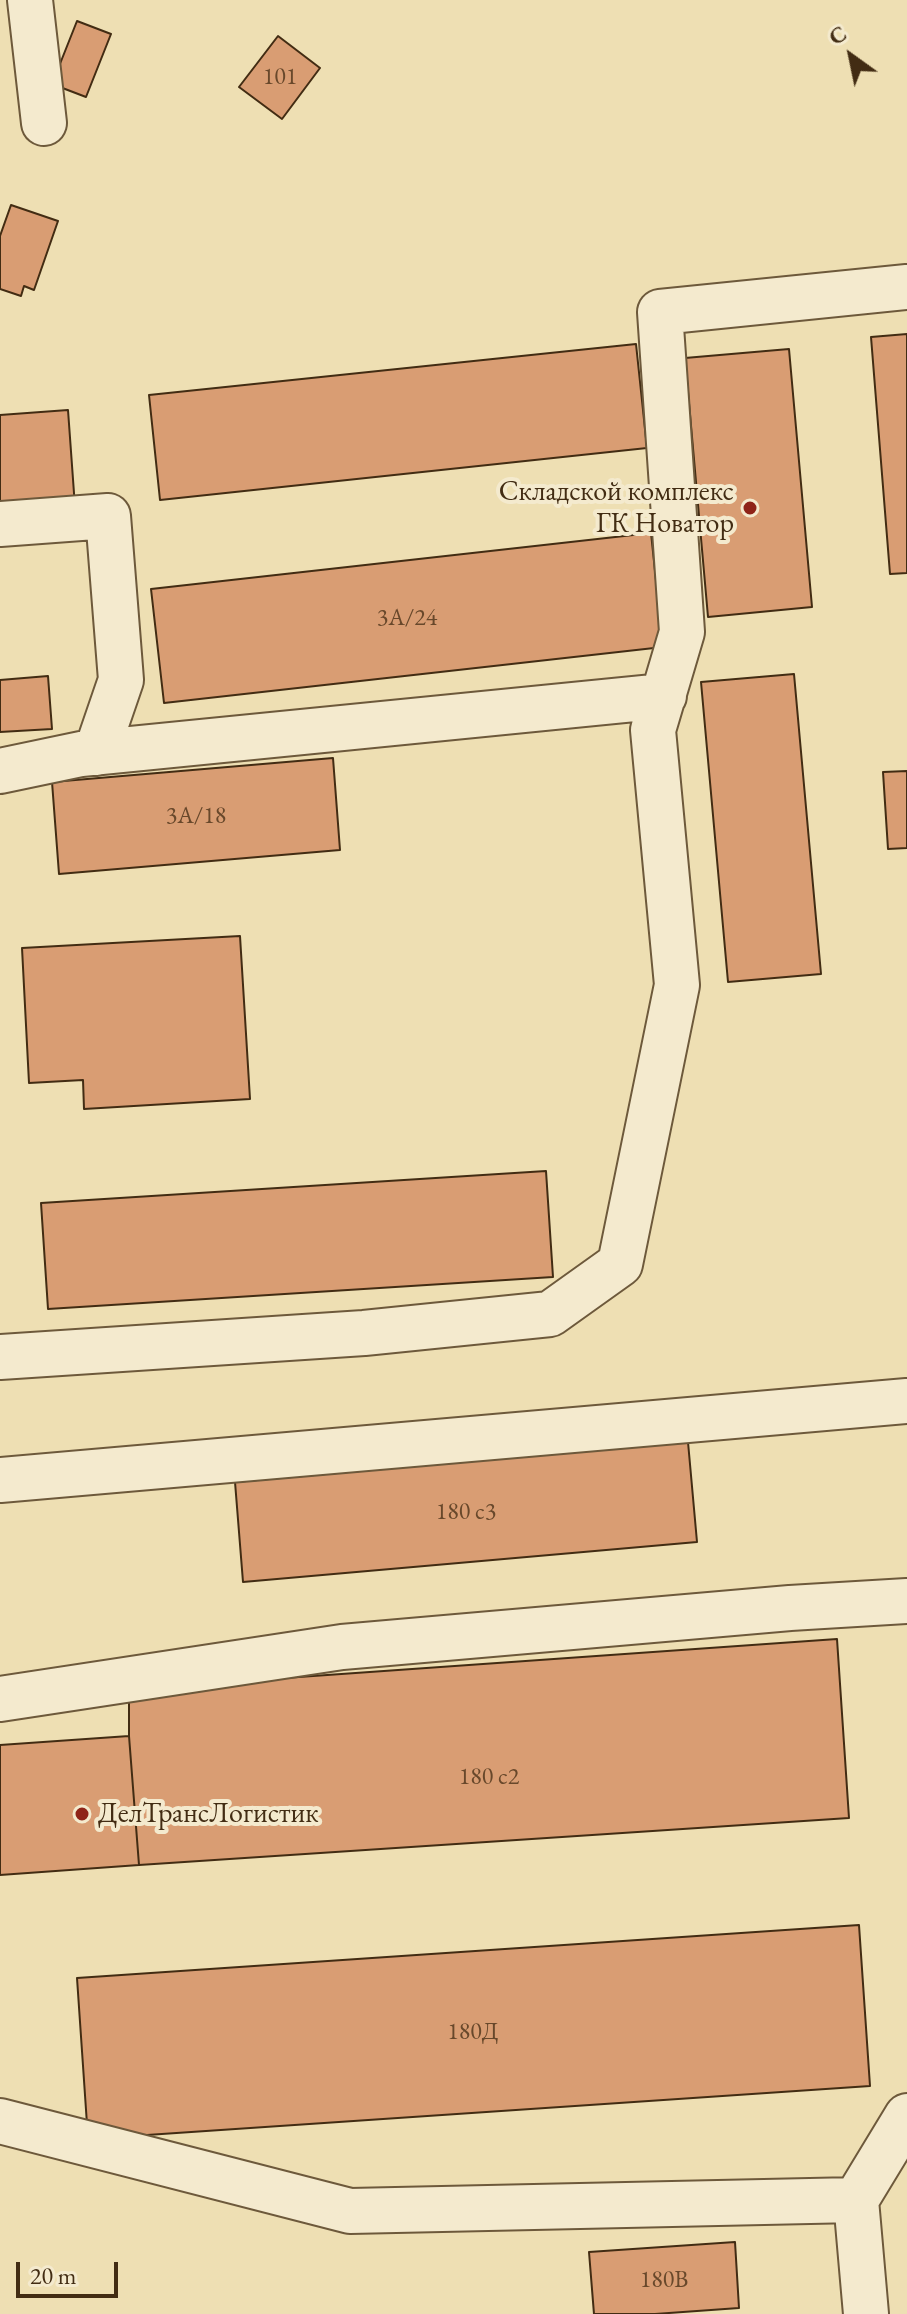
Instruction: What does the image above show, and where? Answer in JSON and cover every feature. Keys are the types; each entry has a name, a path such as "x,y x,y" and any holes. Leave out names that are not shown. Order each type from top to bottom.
{"lane":[{"path":"30,0 44,123"},
{"path":"0,1357 364,1333 550,1314 620,1264 677,985 653,730 682,632 660,312 907,287"},
{"path":"0,524 108,516 121,680 96,753"},
{"path":"0,771 96,753 664,696"},
{"path":"0,1480 907,1401"},
{"path":"0,1699 342,1647 790,1608 907,1601"},
{"path":"866,2314 856,2200 907,2116"},
{"path":"0,2121 350,2211 856,2200"}],"building":[{"path":"77,21 111,34 86,97 52,84"},
{"path":"278,36 320,68 282,119 239,87"},
{"path":"11,205 58,221 34,290 24,286 21,296 0,289 0,236"},
{"path":"907,334 907,573 890,574 871,337"},
{"path":"636,344 647,448 160,500 149,395"},
{"path":"789,349 812,607 708,617 685,358"},
{"path":"68,410 75,507 0,512 0,415"},
{"path":"651,533 663,647 164,703 151,589"},
{"path":"794,674 821,974 728,982 701,682"},
{"path":"48,676 52,729 0,732 0,680"},
{"path":"333,758 340,850 59,874 52,782"},
{"path":"907,771 907,848 888,849 883,772"},
{"path":"240,936 250,1099 84,1109 83,1080 29,1083 22,948"},
{"path":"546,1171 553,1277 48,1309 41,1203"},
{"path":"688,1442 697,1542 243,1582 235,1482"},
{"path":"837,1639 849,1818 139,1865 129,1736 129,1689"},
{"path":"129,1736 139,1865 0,1875 0,1745"},
{"path":"859,1925 870,2086 88,2139 77,1978"},
{"path":"735,2242 739,2308 655,2314 594,2314 589,2252"}],"place":[{"name":"Складской комплекс ГК Новатор","path":"750,508"},
{"name":"ДелТрансЛогистик","path":"82,1814"}]}
